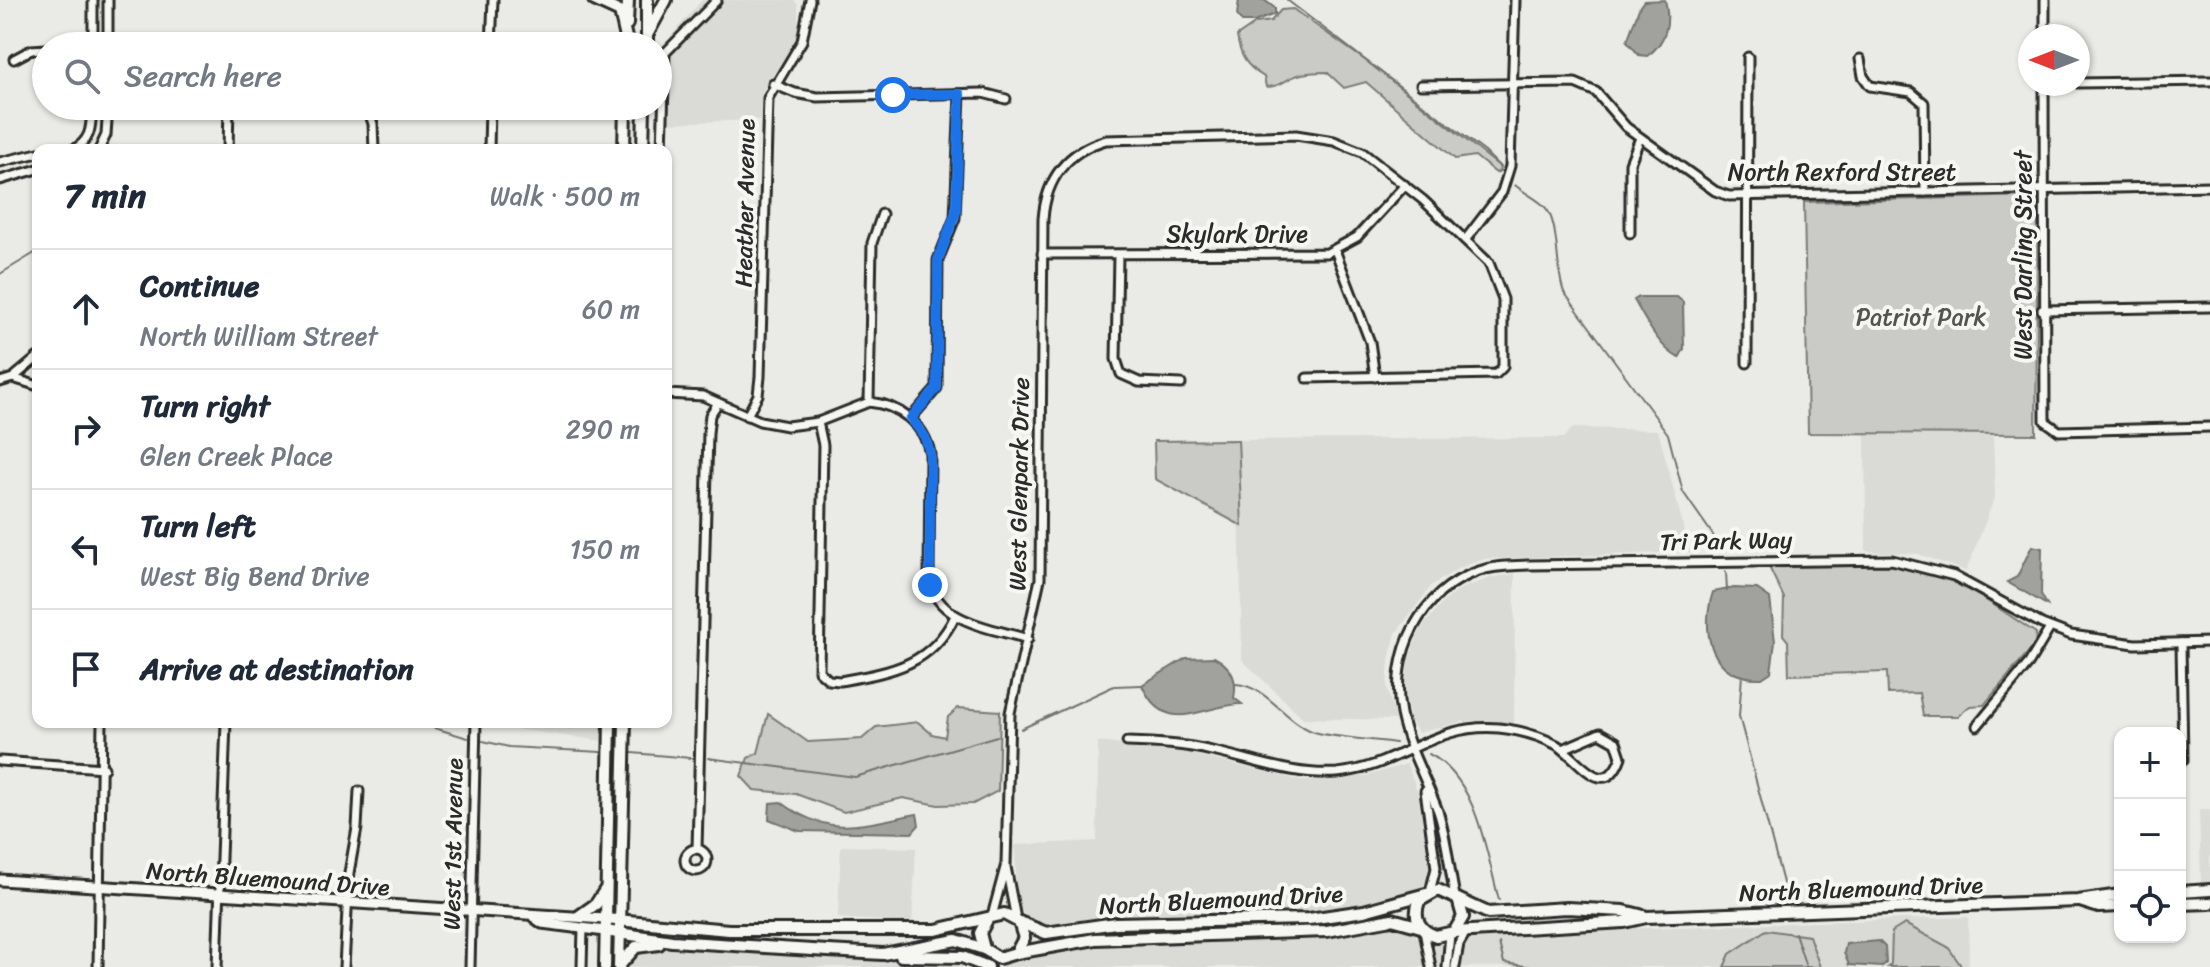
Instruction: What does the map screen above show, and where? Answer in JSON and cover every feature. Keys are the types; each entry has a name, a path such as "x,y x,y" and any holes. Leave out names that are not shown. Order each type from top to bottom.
{"main road":[{"path":"594,0 620,12 624,32"},
{"path":"627,32 628,0"},
{"path":"647,0 647,32"},
{"path":"651,32 666,0"},
{"path":"624,144 625,120"},
{"path":"643,144 644,120"},
{"path":"605,967 610,728"},
{"path":"619,967 625,728"},
{"path":"579,916 596,904 606,888"},
{"path":"1443,890 1457,897 1463,917 1452,933 1436,936 1422,929 1416,910 1428,893 1443,890"},
{"path":"2186,892 2210,890"},
{"name":"North Bluemound Drive","path":"1017,920 1037,932 1050,933 1116,923 1309,919 1364,911 1428,893"},
{"name":"North Bluemound Drive","path":"1452,933 1624,922 1646,917 2078,901 2114,896"},
{"name":"North Bluemound Drive","path":"1457,897 1478,910 1494,913 1567,908 1624,911 1646,917"},
{"name":"North Bluemound Drive","path":"2078,901 2099,907 2114,906"},
{"path":"2186,904 2210,903"},
{"path":"1004,914 1017,920 1024,938 1014,954 999,958 986,951 980,933 990,917 1004,914"},
{"name":"North Bluemound Drive","path":"605,919 729,930 936,930 990,917"},
{"name":"North Bluemound Drive","path":"1014,954 1095,939 1327,931 1392,919 1422,929"},
{"name":"North Bluemound Drive","path":"605,931 672,941 883,954 956,940 986,951"},
{"path":"619,967 636,947 672,941"},
{"path":"883,954 947,955 976,960 989,967"}],"street":[{"path":"93,0 93,32"},
{"path":"108,0 108,32"},
{"path":"492,32 493,0"},
{"path":"672,43 717,0"},
{"name":"Heather Avenue","path":"747,416 758,395 760,377 766,118 773,84 802,41 810,0"},
{"path":"1466,239 1491,209 1506,181 1512,153 1515,0"},
{"path":"2045,0 2045,24"},
{"path":"14,59 32,50"},
{"path":"1747,363 1748,57"},
{"path":"1860,59 1863,76 1870,86 1911,92 1924,103 1925,192"},
{"path":"2090,83 2210,81"},
{"name":"North Rexford Street","path":"1421,85 1514,83 1589,86 1620,122 1715,191 1747,196 2210,186"},
{"path":"773,84 817,97 983,93 1006,99"},
{"path":"911,418 937,388 938,260 956,212 960,94"},
{"name":"West Darling Street","path":"2044,96 2042,404 2048,426 2059,431 2210,427"},
{"path":"81,144 91,131 91,120"},
{"path":"102,144 107,120"},
{"path":"228,144 229,120"},
{"path":"372,120 374,144"},
{"path":"489,144 490,120"},
{"path":"662,120 662,144"},
{"path":"91,131 106,135"},
{"name":"West Glenpark Drive","path":"1017,920 1006,864 1010,713 1039,592 1042,254 1044,207 1054,176 1082,149 1114,139 1322,138 1362,152 1405,185"},
{"path":"1630,233 1630,163 1640,138"},
{"path":"0,162 32,154"},
{"path":"0,180 32,171"},
{"path":"1307,378 1493,375 1499,372 1503,361 1502,291 1489,263 1405,185"},
{"name":"Skylark Drive","path":"1042,254 1302,255 1335,250 1357,237 1405,185"},
{"path":"869,402 872,243 882,214"},
{"path":"1335,250 1370,342 1375,377"},
{"path":"1118,255 1117,368 1131,381 1181,384"},
{"path":"2042,310 2210,307"},
{"path":"0,382 13,378 32,362"},
{"path":"13,378 32,384"},
{"path":"672,394 695,394 747,416 787,426 818,422 869,402 888,406 911,418 925,437 930,453 930,585 940,602 955,616 1028,639"},
{"path":"697,849 708,433 710,415 718,403"},
{"path":"818,422 823,445 817,654 824,676 840,681 910,665 933,648 955,616"},
{"name":"Tri Park Way","path":"1457,897 1438,812 1412,749 1399,694 1400,666 1409,636 1423,612 1445,589 1490,568 1707,561 1892,560 1924,565 1954,576 2050,628 2114,643 2210,642"},
{"path":"1977,726 2029,663 2050,628"},
{"path":"2181,643 2182,727"},
{"path":"1127,742 1190,746 1284,770 1322,773 1372,767 1440,733 1480,727 1532,735 1563,749 1592,775 1613,772 1621,757 1616,742 1600,733 1563,749"},
{"path":"98,967 104,768 102,728"},
{"path":"217,967 226,728"},
{"name":"West 1st Avenue","path":"470,967 476,728"},
{"path":"0,761 104,768"},
{"name":"Tri Park Way","path":"1425,785 1436,868 1428,893"},
{"path":"344,967 359,791"},
{"name":"West Glenpark Drive","path":"990,917 1006,864"},
{"name":"North Bluemound Drive","path":"0,880 534,917 543,914 605,919"},
{"name":"North Bluemound Drive","path":"534,917 542,923 605,931"},
{"path":"582,967 583,928"},
{"path":"1422,929 1431,967"},
{"path":"1455,967 1459,944 1468,930"},
{"path":"1447,967 1452,933"},
{"path":"986,951 989,967"},
{"path":"1009,967 1014,954"}],"shaded area":[{"path":"702,0 794,0 798,5 798,35 762,93 760,120 658,123 658,120 672,120 672,35"},
{"path":"1239,0 1264,0 1275,8 1275,14 1254,22 1242,22 1237,15"},
{"path":"1665,0 1667,24 1663,38 1647,56 1639,55 1627,41 1640,6 1644,1"},
{"path":"1639,297 1677,297 1683,302 1684,349 1679,358 1653,332 1634,300"},
{"path":"1573,428 1658,430 1690,552 1484,559 1459,568 1432,585 1396,633 1389,660 1387,687 1395,720 1303,718 1242,660 1238,440 1563,438"},
{"path":"1865,433 1993,434 1995,497 1966,571 1918,554 1866,551"},
{"path":"2032,546 2042,548 2041,594 2047,605 2007,582 2017,577"},
{"path":"1515,574 1514,724 1464,721 1418,733 1410,719 1405,689 1409,658 1420,630 1443,602 1460,589 1493,577"},
{"path":"1734,588 1757,589 1770,598 1775,642 1771,672 1762,678 1744,677 1731,671 1713,651 1708,623 1713,592"},
{"path":"1214,657 1232,674 1234,698 1242,704 1174,715 1162,711 1142,685 1186,658"},
{"path":"506,728 603,728 603,741"},
{"path":"1098,742 1187,753 1303,781 1366,776 1407,764 1418,793 1430,876 1421,889 1397,899 1346,910 1117,918 1052,928 1032,924 1017,905 1015,845 1097,841"},
{"path":"781,802 798,814 831,825 863,824 917,814 919,825 912,833 799,831 769,819 770,803"},
{"path":"2199,809 2210,809 2210,882 2201,882"},
{"path":"841,846 916,848 912,923 838,918"},
{"path":"1968,917 1969,967 998,967 1054,949 1100,944 1294,940 1340,935 1389,924 1413,932 1422,941 1468,939 1475,934"},
{"path":"1879,941 1885,947 1886,963 1881,967 1849,965 1844,953 1846,944"},
{"path":"651,948 873,960 958,960 980,967 629,967 640,950"}],"green space":[{"path":"1293,9 1369,63 1499,166 1500,171 1496,173 1475,156 1455,159 1366,82 1344,88 1327,72 1316,72 1266,87 1264,77 1245,60 1237,36 1256,23 1271,21 1281,10"},
{"name":"Patriot Park","path":"2034,196 2038,200 2036,434 1808,433 1804,202"},
{"path":"1238,440 1242,526 1155,479 1154,441"},
{"path":"1882,564 1924,570 1965,586 2036,633 2035,644 1984,705 1970,706 1958,716 1923,716 1919,693 1888,694 1887,672 1789,675 1788,641 1783,635 1784,598 1769,567"},
{"path":"958,708 1000,711 998,791 973,804 938,805 903,798 844,812 796,794 754,790 741,776 748,758 758,753 768,714 808,742 862,739 876,727 918,722 932,734 945,737 948,717"},
{"path":"1905,924 1948,947 1962,967 1888,967 1891,964 1892,932"},
{"path":"1766,930 1809,936 1820,967 1724,967 1730,954"}],"waterway":[{"path":"1287,0 1485,152 1500,167"},
{"path":"1515,185 1542,204 1550,214 1564,292 1668,434 1683,492 1722,548"},
{"path":"0,274 32,255"},
{"path":"1726,572 1727,591"},
{"path":"1742,675 1739,716 1787,898"},
{"path":"1236,684 1257,691 1314,732 1395,743"},
{"path":"1021,729 1114,686 1142,685"},
{"path":"434,728 468,738"},
{"path":"708,758 855,777 997,736"},
{"path":"483,741 509,747 601,752"},
{"path":"632,753 691,758"},
{"path":"1429,754 1445,765 1469,798 1484,839 1499,900"},
{"path":"1795,933 1806,967"},
{"path":"1499,943 1504,963 1532,967"}],"route":[{"path":"893,95 960,94 956,212 938,260 937,388 911,418 925,437 930,453 930,585"}]}
